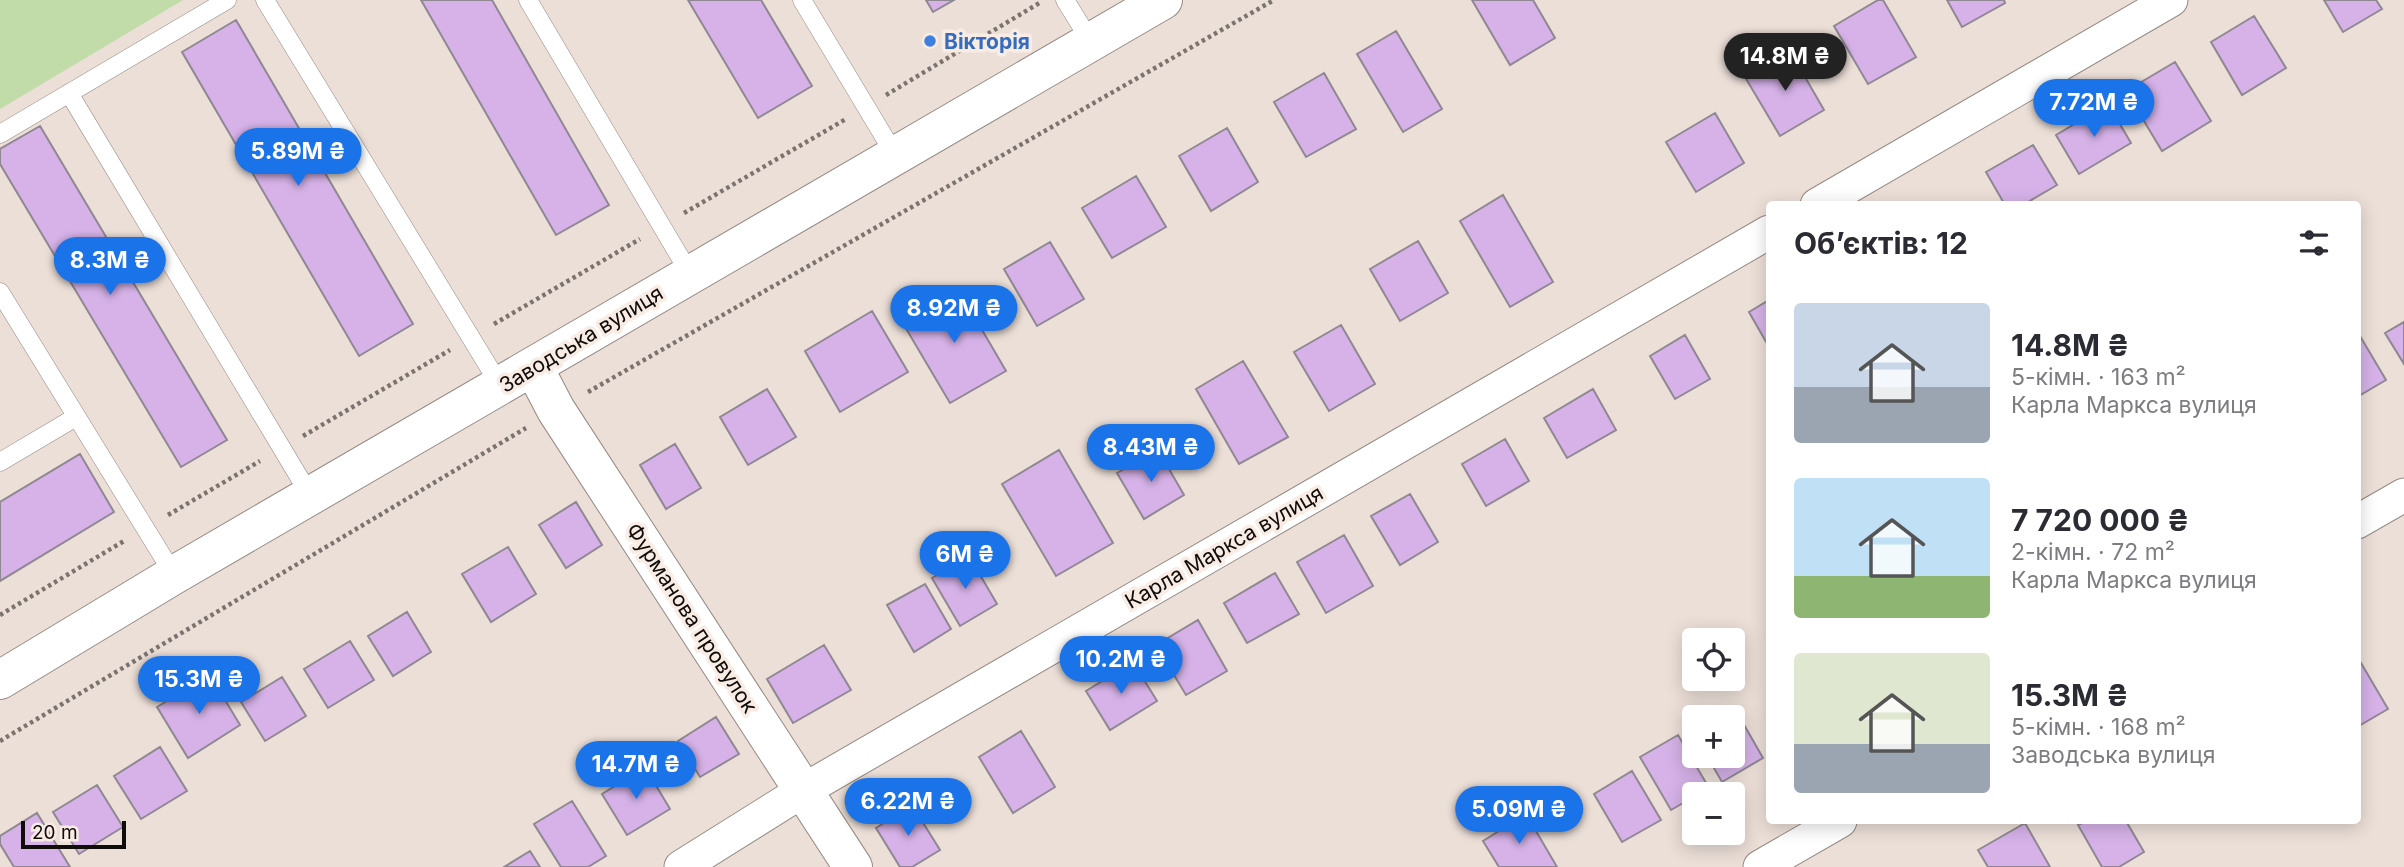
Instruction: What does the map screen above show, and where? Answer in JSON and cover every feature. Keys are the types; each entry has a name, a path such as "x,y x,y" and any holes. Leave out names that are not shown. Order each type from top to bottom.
{"street":[{"name":"Заводська вулиця","path":"0,680 174,575 1163,0"},
{"path":"1824,201 2171,0"},
{"name":"Карла Маркса вулиця","path":"681,867 804,790 1766,234"},
{"name":"Фурманова провулок","path":"534,368 556,410 853,867"},
{"path":"2361,520 2404,495"},
{"path":"1760,867 1835,824"}],"lane":[{"path":"0,134 227,0"},
{"path":"265,0 501,387"},
{"path":"528,0 690,274"},
{"path":"802,0 895,155"},
{"path":"1065,0 1091,42"},
{"path":"69,93 311,497"},
{"path":"0,292 174,575"},
{"path":"0,462 76,417"}],"path":[{"path":"0,615 1045,0"},
{"path":"0,741 556,410 1274,0"}],"green space":[{"path":"0,0 183,0 0,109"}],"building":[{"path":"421,0 492,0 609,205 556,235"},
{"path":"688,0 761,0 812,86 758,118"},
{"path":"926,0 954,0 933,12"},
{"path":"1472,0 1533,0 1555,38 1510,65"},
{"path":"1878,0 1883,0 1916,57 1868,84 1834,26"},
{"path":"1947,0 2004,0 2005,3 1962,27"},
{"path":"2324,0 2376,0 2382,9 2343,32"},
{"path":"2254,16 2286,68 2242,95 2211,42"},
{"path":"236,20 413,324 359,356 182,52"},
{"path":"1396,31 1442,109 1403,132 1357,54"},
{"path":"1790,51 1824,110 1780,136 1745,77"},
{"path":"2175,62 2211,121 2162,151 2126,91"},
{"path":"1324,73 1356,129 1306,157 1274,102"},
{"path":"2108,104 2131,143 2079,174 2056,135"},
{"path":"1715,113 1744,163 1696,192 1666,142"},
{"path":"40,126 227,440 181,467 0,164 0,149"},
{"path":"1227,128 1258,182 1211,211 1179,156"},
{"path":"2033,145 2057,185 2030,201 2003,201 1986,172"},
{"path":"1136,176 1166,227 1112,258 1082,208"},
{"path":"1503,195 1553,282 1510,307 1460,221"},
{"path":"1418,241 1448,293 1400,321 1370,269"},
{"path":"1050,242 1084,299 1037,326 1004,269"},
{"path":"957,287 1006,371 950,403 901,320"},
{"path":"1766,302 1766,342 1749,312"},
{"path":"872,311 908,372 840,412 805,351"},
{"path":"2404,322 2404,364 2385,333"},
{"path":"1341,325 1375,384 1329,411 1294,352"},
{"path":"1685,335 1710,379 1675,399 1650,356"},
{"path":"2361,338 2386,380 2361,395"},
{"path":"1243,361 1288,437 1239,464 1196,389"},
{"path":"767,389 796,437 748,465 720,417"},
{"path":"1593,389 1616,430 1567,458 1544,418"},
{"path":"1505,439 1529,481 1486,506 1462,464"},
{"path":"675,444 701,488 666,509 640,465"},
{"path":"1059,450 1113,543 1056,576 1002,484"},
{"path":"1158,450 1184,495 1144,519 1117,473"},
{"path":"80,454 114,512 0,581 0,502"},
{"path":"1410,494 1438,542 1400,565 1371,516"},
{"path":"576,502 602,545 566,568 539,525"},
{"path":"1344,535 1373,586 1326,613 1297,562"},
{"path":"508,547 536,594 491,622 462,574"},
{"path":"969,556 997,604 960,626 932,578"},
{"path":"1275,573 1299,614 1247,643 1224,603"},
{"path":"925,584 951,629 914,652 887,605"},
{"path":"407,612 431,652 393,676 368,636"},
{"path":"1198,620 1227,671 1186,695 1156,645"},
{"path":"350,641 374,680 328,708 304,669"},
{"path":"824,645 851,690 793,723 767,679"},
{"path":"1133,662 1157,701 1110,730 1086,691"},
{"path":"2361,663 2388,709 2361,725"},
{"path":"210,675 240,725 188,758 157,707"},
{"path":"282,677 306,716 265,741 241,702"},
{"path":"716,717 739,754 700,777 678,741"},
{"path":"1745,726 1763,758 1722,782 1714,768 1745,768"},
{"path":"1021,731 1055,787 1013,813 979,757"},
{"path":"1678,735 1682,742 1682,768 1697,768 1705,782 1682,782 1682,804 1671,810 1640,757"},
{"path":"160,747 187,791 141,819 114,776"},
{"path":"645,767 670,809 627,835 602,794"},
{"path":"1632,771 1661,820 1622,842 1594,794"},
{"path":"97,785 123,827 79,854 53,812"},
{"path":"572,801 606,856 588,867 561,867 534,824"},
{"path":"912,805 940,850 912,867 900,867 876,828"},
{"path":"37,813 70,867 14,867 0,844 0,836"},
{"path":"1526,814 1557,867 1499,867 1483,841"},
{"path":"2026,824 2050,867 1988,867 1978,850"},
{"path":"2128,824 2144,852 2119,867 2102,867 2078,825"},
{"path":"530,851 540,867 504,867"}],"place":[{"name":"Вікторія","path":"930,41"}]}
